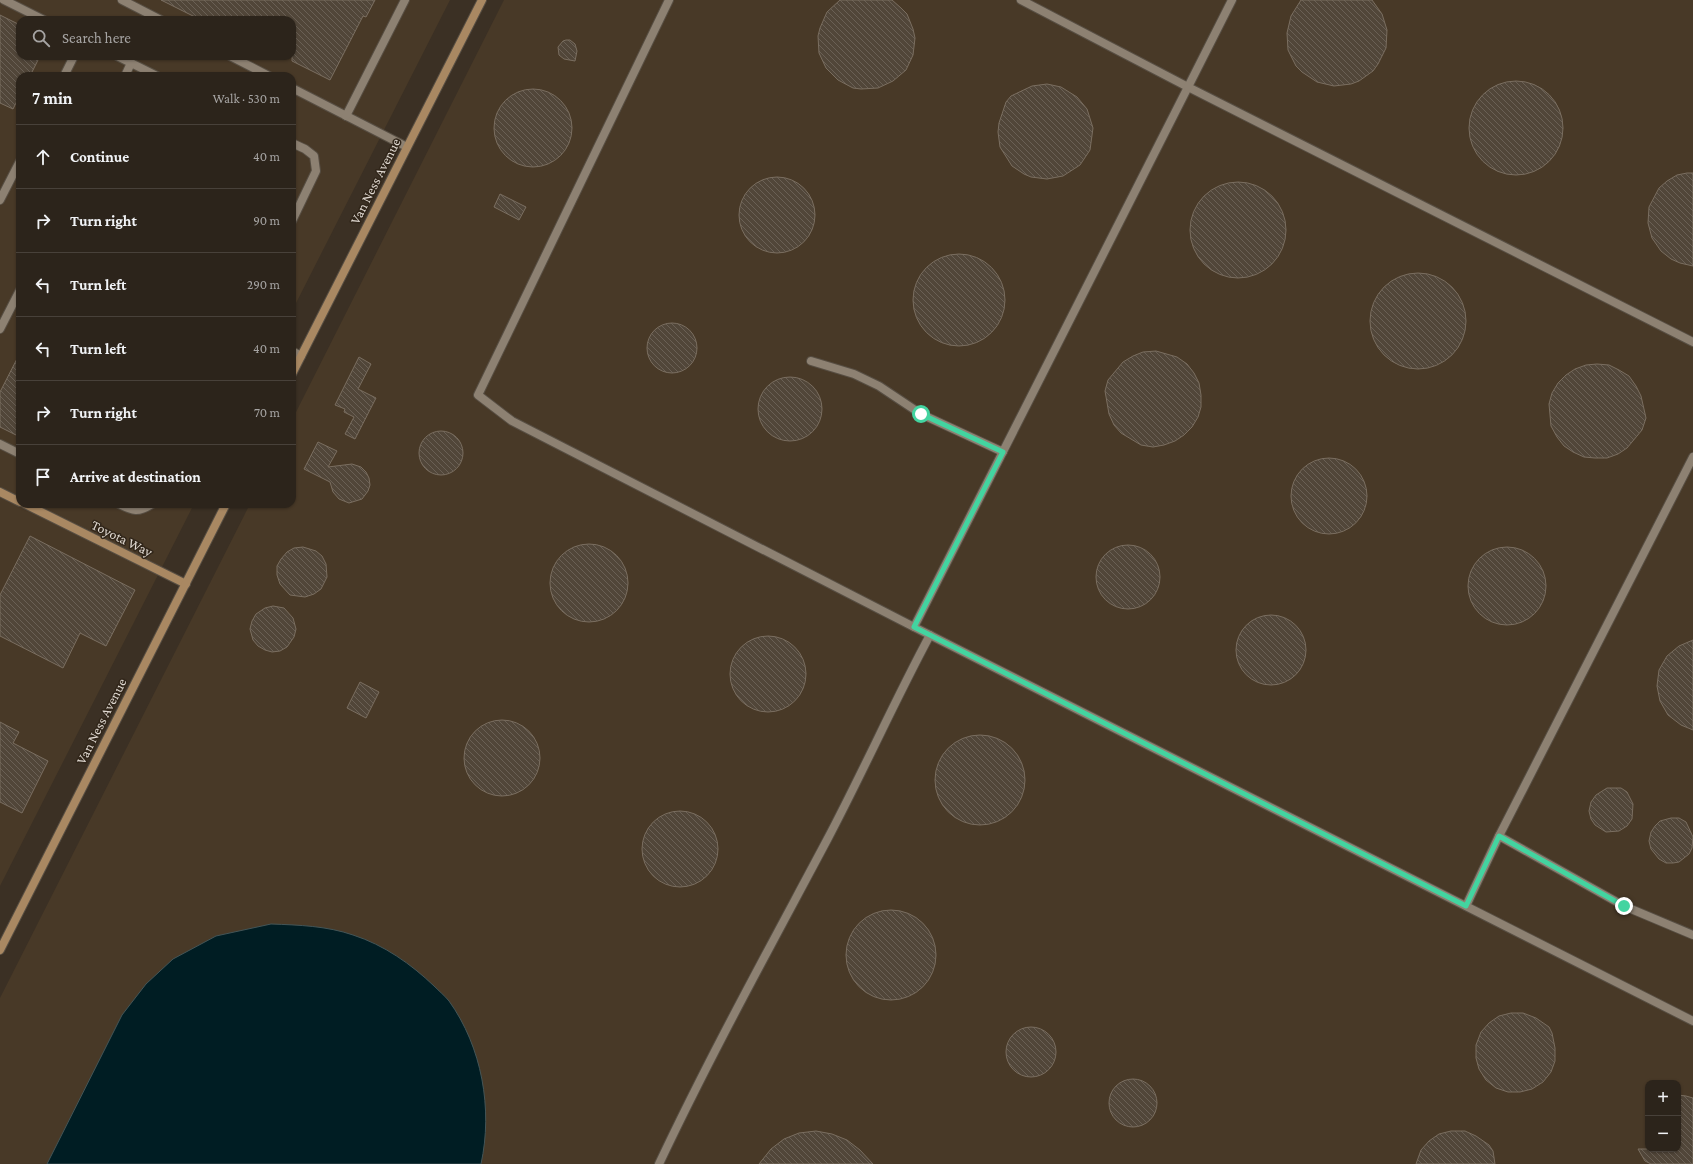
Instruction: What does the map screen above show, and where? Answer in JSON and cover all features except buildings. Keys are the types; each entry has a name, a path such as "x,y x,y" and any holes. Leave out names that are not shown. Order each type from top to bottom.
{"main road":[{"name":"Van Ness Avenue","path":"296,366 482,0"},
{"path":"0,492 16,500"},
{"name":"Toyota Way","path":"33,508 186,584"},
{"name":"Van Ness Avenue","path":"0,950 224,508"}],"lane":[{"path":"4,0 36,16"},
{"path":"122,0 153,16"},
{"path":"346,116 405,0"},
{"path":"669,0 478,395 512,421 914,627 1693,1021"},
{"path":"1021,0 1188,87 1693,342"},
{"path":"914,627 1232,0"},
{"path":"66,72 72,60"},
{"path":"125,60 149,72"},
{"path":"238,60 261,72"},
{"path":"127,72 131,63"},
{"path":"296,90 407,148"},
{"path":"296,145 305,149 314,156 316,172 296,213"},
{"path":"0,200 16,169"},
{"path":"0,329 16,298"},
{"path":"296,353 301,356"},
{"path":"811,361 854,374 879,386 921,414 1003,452"},
{"path":"0,444 16,452"},
{"path":"1466,906 1499,836 1693,457"},
{"path":"127,508 131,510 143,510 146,508"},
{"path":"659,1164 726,1028 831,832 873,750 899,692 930,635"},
{"path":"1499,836 1624,906 1693,935"}],"shaded area":[{"path":"0,0 450,0 296,303 296,72 16,72 16,508 192,508 0,886"},
{"path":"504,0 1693,0 1693,1164 0,1164 0,998 248,508 296,508 296,412"}],"water":[{"path":"271,924 323,928 343,932 376,944 406,963 425,978 449,1001 470,1038 482,1079 486,1122 481,1164 47,1164 122,1015 146,984 173,959 216,936"}],"route":[{"path":"921,414 965,436 1003,452 914,627 1466,906 1499,836 1624,906"}]}
